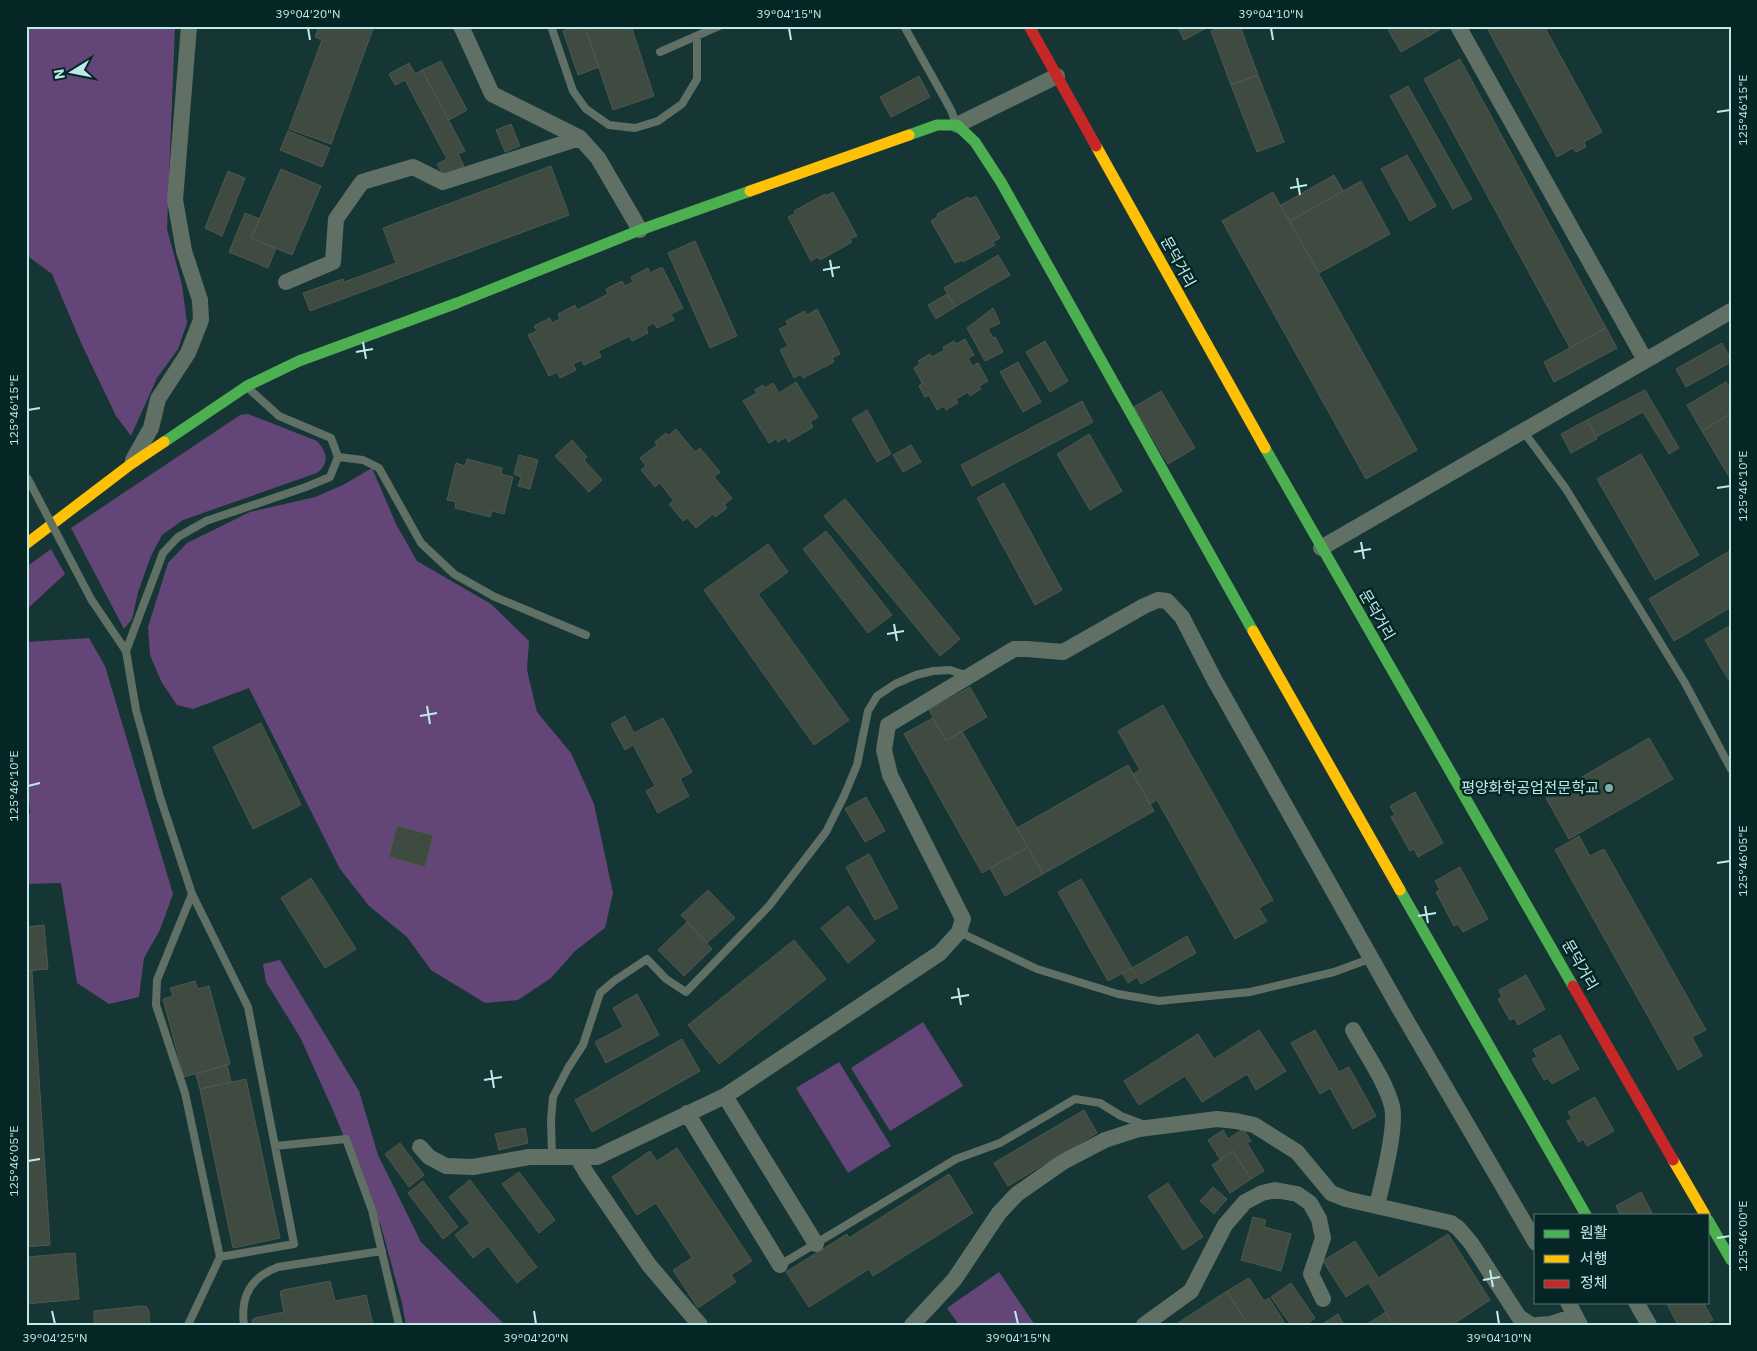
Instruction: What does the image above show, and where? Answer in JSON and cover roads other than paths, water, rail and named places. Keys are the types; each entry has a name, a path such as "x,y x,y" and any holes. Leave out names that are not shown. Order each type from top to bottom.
{"street":[{"path":"131,464 152,428 158,399 188,353 201,320 200,300 184,251 175,200 189,26"},
{"path":"461,26 492,94 580,138 598,158 640,230"},
{"name":"문덕거리","path":"1029,26 1321,548 1704,1214"},
{"path":"1458,26 1644,360"},
{"path":"26,544 131,464 247,386 299,361 457,303 640,230 937,125 957,125 1057,76"},
{"path":"957,125 975,142 1001,182 1333,774 1585,1214"},
{"path":"286,282 333,262 336,219 362,182 413,166 443,182 580,138"},
{"path":"1321,548 1731,311"},
{"path":"420,1147 429,1157 446,1166 473,1168 529,1157 597,1157 725,1096 940,953 959,932 963,919 890,775 884,750 888,725 1014,649 1027,648 1063,652 1158,600 1167,601 1182,617 1214,679 1534,1241"},
{"path":"1353,1030 1387,1091 1393,1109 1392,1134 1377,1206"},
{"path":"725,1096 816,1244"},
{"path":"687,1113 780,1266"},
{"path":"912,1325 954,1280 999,1213 1017,1194 1063,1162 1105,1140 1150,1127 1217,1119 1254,1125 1297,1152 1331,1193 1346,1200 1451,1223 1458,1228 1471,1244 1519,1317 1531,1325"},
{"path":"578,1157 587,1174 649,1265 700,1325"},
{"path":"1144,1325 1191,1291 1225,1225 1246,1202 1262,1193 1275,1190 1297,1194 1310,1203 1319,1219 1323,1238 1311,1274 1323,1299"},
{"path":"1710,1223 1731,1260"},
{"path":"1637,1304 1649,1325"},
{"path":"1536,1325 1550,1324 1574,1314"}],"lane":[{"path":"552,26 573,91 586,109 609,125 635,128 658,121 682,104 697,79 697,36"},
{"path":"660,52 719,26"},
{"path":"904,26 952,110 957,125"},
{"path":"126,651 163,553 178,536 206,521 306,488 330,477 338,457 331,438 279,416 247,386"},
{"path":"1523,431 1566,489 1587,523 1685,683 1731,769"},
{"path":"338,457 363,460 379,468 421,543 454,574 495,597 586,635"},
{"path":"27,478 91,599 126,651 136,710 160,797 192,894 248,1007 294,1244 220,1257"},
{"path":"552,1157 550,1120 553,1097 583,1045 600,993 614,980 647,959 666,979 686,992 769,906 826,832 844,796 856,765 868,711 877,696 895,684 916,675 933,671 950,670 969,676"},
{"path":"188,1325 220,1257 185,1093 156,1005 157,980 192,894"},
{"path":"959,932 1037,969 1118,994 1160,1001 1250,992 1334,972 1372,958"},
{"path":"780,1266 956,1159 1000,1143 1075,1099 1100,1102 1121,1116 1150,1127"},
{"path":"275,1146 346,1138 372,1210 399,1325"},
{"path":"244,1325 243,1314 247,1291 264,1272 278,1267 382,1251"}],"place":[{"name":"평양화학공업전문학교","path":"1609,788"}]}
